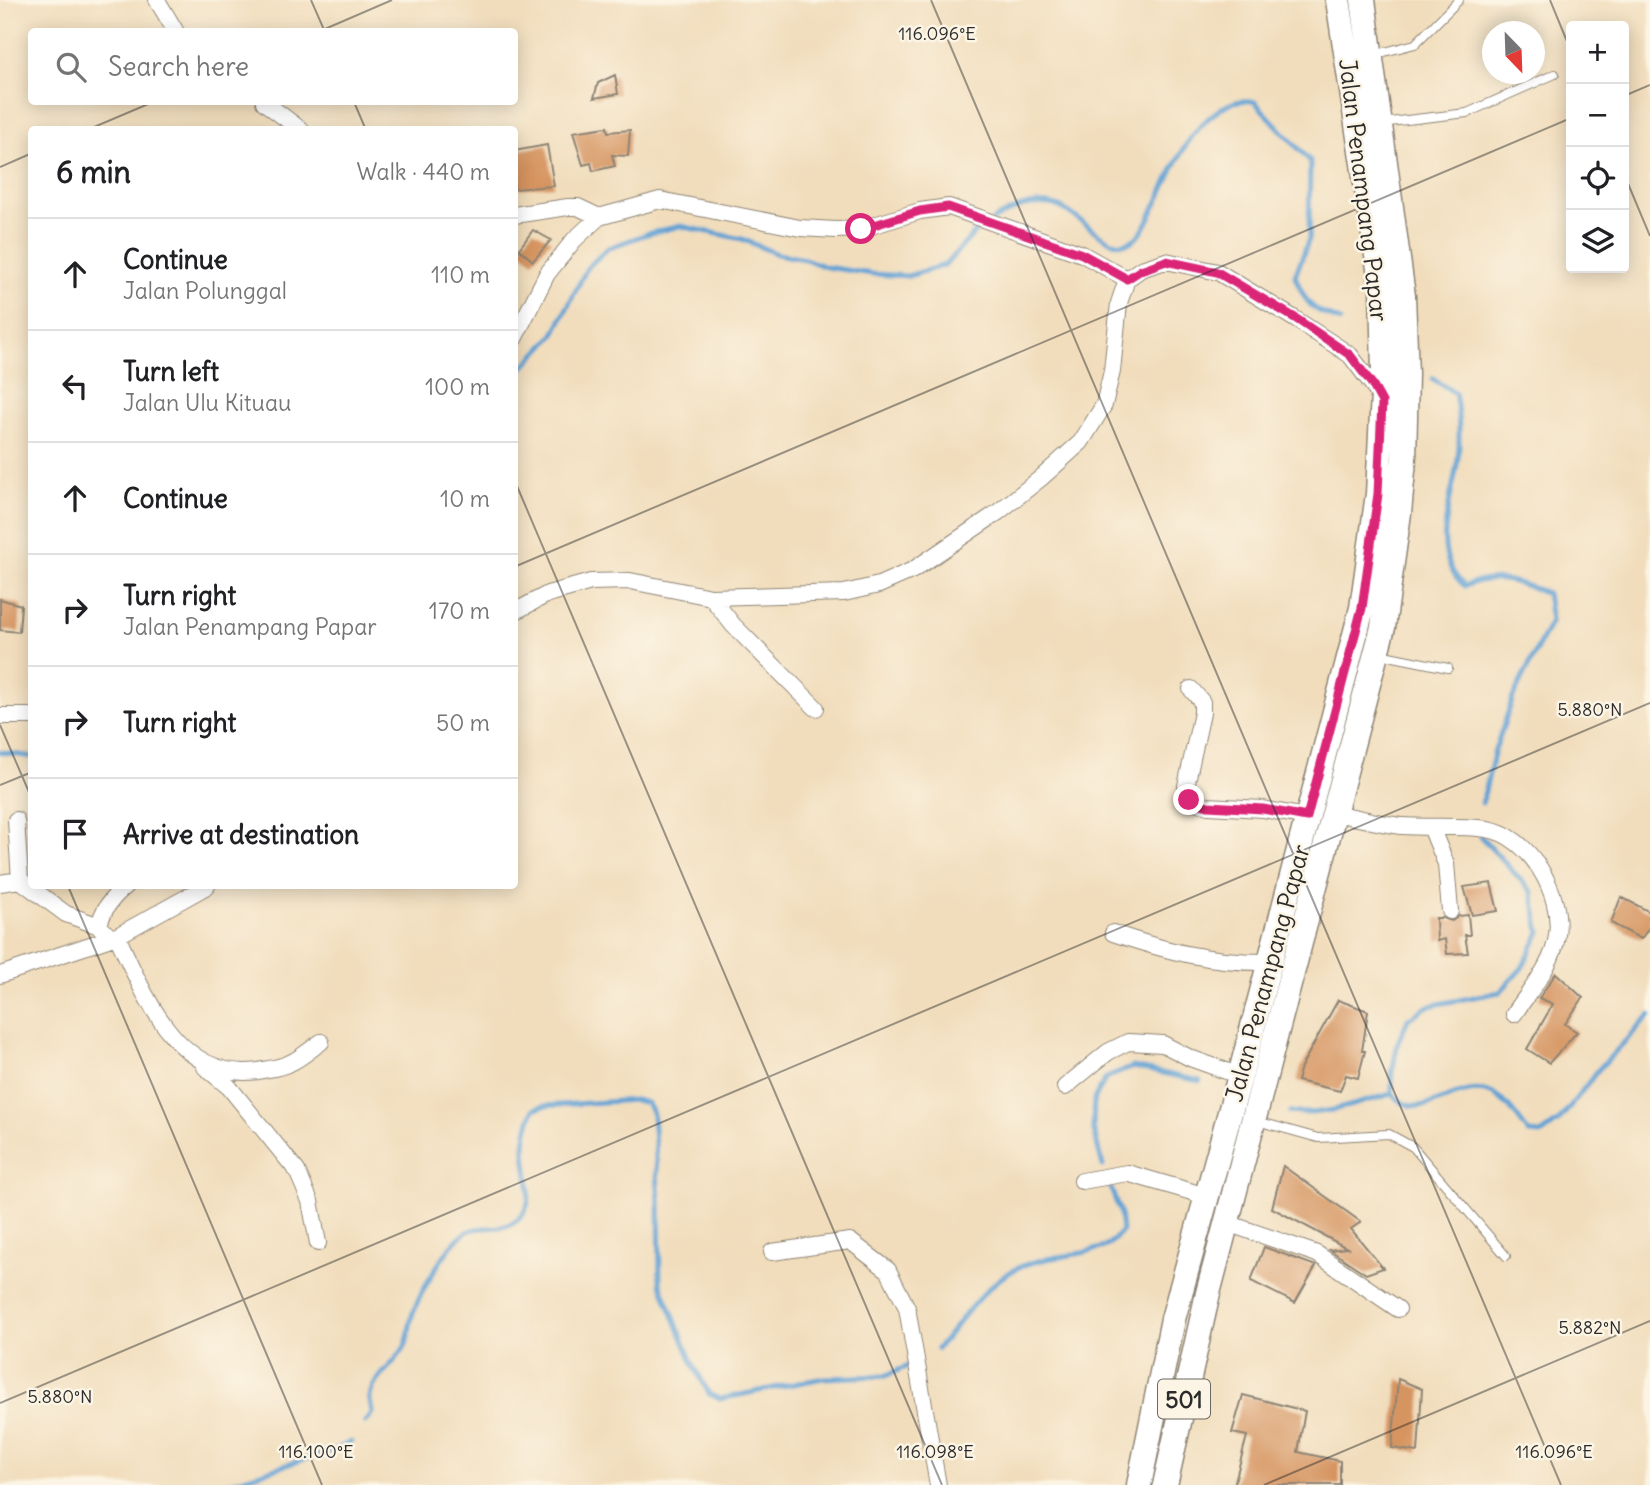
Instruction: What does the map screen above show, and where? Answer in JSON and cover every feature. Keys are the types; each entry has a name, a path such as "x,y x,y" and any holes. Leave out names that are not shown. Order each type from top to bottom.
{"main road":[{"name":"Jalan Penampang Papar","path":"1139,1485 1173,1319 1240,1076 1362,608 1378,494 1382,402 1382,288 1338,0"},
{"name":"Jalan Penampang Papar","path":"1165,1485 1203,1313 1383,627 1399,513 1404,460 1406,374 1403,296 1363,0"},
{"path":"1213,1171 1233,1147 1246,1150"}],"street":[{"path":"157,0 174,28"},
{"path":"268,105 296,126"},
{"path":"518,331 547,274 575,240 599,217 660,200 800,228 836,230 861,229 920,211 948,207 1082,254 1127,279"},
{"path":"518,214 578,207 599,217"},
{"path":"518,610 548,594 592,582 630,581 711,597 844,593 879,585 913,570 997,513 1081,442 1104,405 1112,371 1119,303 1127,279 1141,270 1166,261 1217,272 1295,318 1350,355 1382,402"},
{"path":"1350,355 1372,354 1383,340"},
{"path":"711,597 733,625 816,708"},
{"path":"1191,689 1202,702 1202,713 1186,786 1189,800 1208,806 1263,809 1307,817"},
{"path":"0,716 28,716"},
{"path":"1334,813 1398,826 1489,829 1515,840 1537,862 1555,900 1558,935 1549,962 1514,1014"},
{"path":"16,820 20,880"},
{"path":"1431,827 1446,864 1450,911"},
{"path":"0,883 20,880 28,886"},
{"path":"32,889 66,914 99,926 114,937 161,1022 186,1052 229,1087 297,1171 310,1201 318,1243"},
{"path":"99,926 109,902 124,889"},
{"path":"0,975 114,937 202,889"},
{"path":"1112,933 1173,953 1242,962 1269,962"},
{"path":"186,1052 219,1069 240,1073 289,1064 321,1042"},
{"path":"1065,1087 1108,1052 1128,1042 1163,1044 1190,1058 1240,1076"},
{"path":"1082,1181 1127,1173 1206,1196"},
{"path":"1227,1223 1317,1254 1398,1309"},
{"path":"772,1252 850,1241 888,1270 907,1308 939,1485"}],"lane":[{"path":"1371,56 1415,44 1459,0"},
{"path":"1381,123 1467,113 1555,74"},
{"path":"1376,653 1448,668"},
{"path":"1254,1120 1318,1138 1390,1134 1413,1147 1506,1256"}],"building":[{"path":"615,75 618,94 594,98 598,83"},
{"path":"607,127 608,132 630,130 628,156 612,155 615,166 593,171 591,163 583,165 573,132"},
{"path":"547,145 554,186 518,189 518,150"},
{"path":"533,230 551,240 533,261 519,249"},
{"path":"0,599 21,605 19,632 0,630"},
{"path":"1491,883 1498,911 1472,915 1464,887"},
{"path":"1621,897 1650,912 1650,926 1641,939 1611,923"},
{"path":"1468,915 1470,935 1465,935 1468,953 1447,954 1445,939 1437,941 1436,918 1452,921 1459,916"},
{"path":"1556,973 1583,998 1565,1024 1577,1032 1549,1063 1527,1049 1553,1004 1539,998"},
{"path":"1338,1000 1368,1011 1362,1051 1365,1051 1358,1078 1346,1075 1340,1091 1297,1081 1301,1067"},
{"path":"1283,1166 1361,1222 1351,1229 1383,1268 1366,1274 1330,1250 1347,1248 1272,1208"},
{"path":"1264,1247 1316,1266 1295,1303 1251,1281"},
{"path":"1398,1379 1422,1389 1418,1452 1392,1448"},
{"path":"1243,1395 1305,1411 1298,1452 1340,1461 1340,1485 1234,1485 1247,1436 1232,1433"}],"waterway":[{"path":"993,220 1020,208 1049,204 1073,215 1107,240 1129,242 1145,227 1180,155 1205,121 1234,102 1255,102 1310,161 1309,239 1295,276 1306,300 1322,313 1340,321"},
{"path":"518,373 553,336 587,268 608,248 647,234 680,226 742,239 777,254 805,259 826,267 908,276 945,265 985,224"},
{"path":"1433,379 1455,393 1457,409 1458,458 1445,525 1447,558 1454,573 1465,586 1486,580 1506,580 1547,593 1551,621 1514,695 1495,750 1482,803"},
{"path":"0,752 28,756"},
{"path":"1481,837 1532,892 1540,932 1522,968 1500,992 1428,1006 1408,1019 1398,1042 1392,1073 1392,1094 1404,1103 1416,1106 1480,1090 1497,1096 1529,1133 1541,1134 1559,1121 1598,1070 1650,1015"},
{"path":"1103,1166 1093,1128 1094,1099 1106,1078 1133,1067 1200,1081"},
{"path":"1290,1112 1329,1111 1392,1094"},
{"path":"365,1422 372,1413 372,1389 402,1351 417,1304 447,1251 468,1231 509,1225 516,1221 527,1207 527,1132 534,1109 544,1106 635,1100 647,1103 653,1114 659,1201 660,1283 692,1362 709,1394 720,1399 823,1378 885,1376 910,1365"},
{"path":"937,1349 981,1296 1012,1271 1035,1262 1095,1250 1112,1241 1122,1231 1120,1212 1111,1189"},
{"path":"222,1485 337,1449 351,1442"}],"route":[{"path":"861,229 920,211 948,207 1082,254 1127,279 1152,264 1166,261 1217,272 1295,318 1350,355 1372,384 1382,402 1378,494 1362,608 1307,817 1263,809 1208,806 1189,800"}]}
